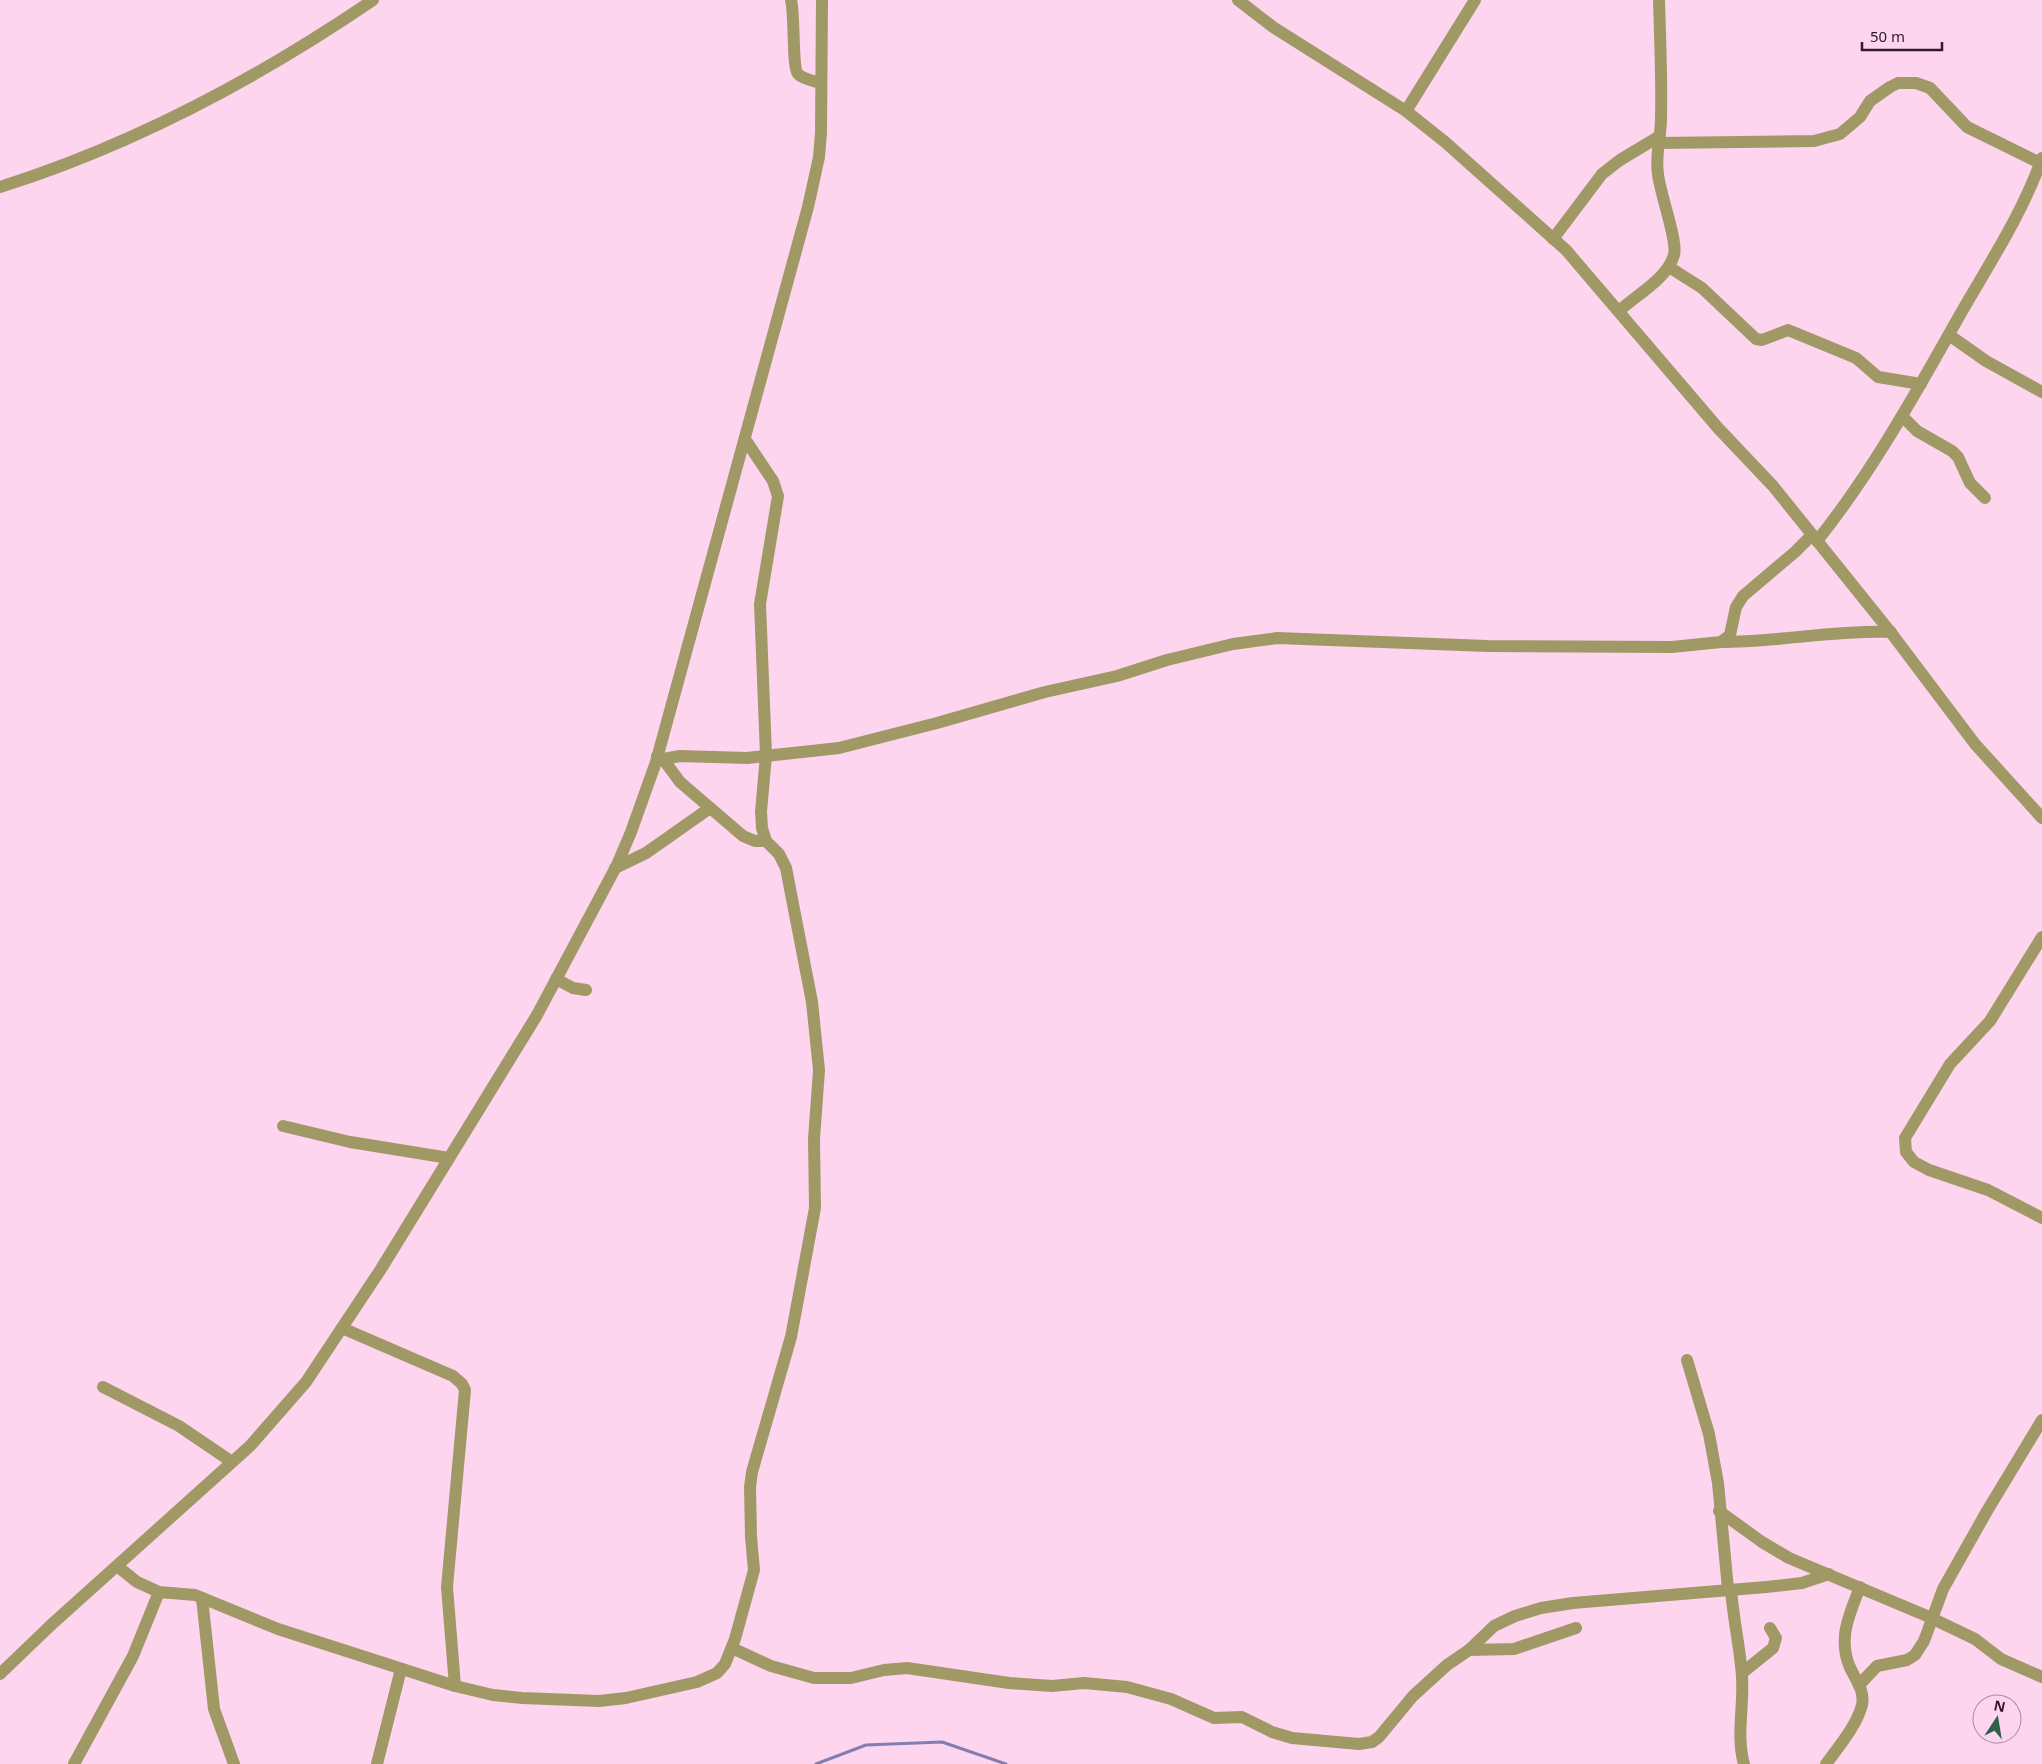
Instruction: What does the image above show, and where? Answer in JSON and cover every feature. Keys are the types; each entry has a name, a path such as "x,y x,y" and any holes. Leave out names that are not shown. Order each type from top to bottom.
{"street":[{"path":"0,187 103,150 196,107 290,53 372,0"},
{"path":"790,0 794,13 795,69 802,77 820,83"},
{"path":"0,1674 250,1446 306,1382 342,1328 537,1015 616,868 660,757 808,207 818,157 822,0"},
{"path":"1238,0 1273,27 1406,111 1445,142 1554,238 1619,311 1718,428 1772,486 1890,632 1975,744 2042,818"},
{"path":"1406,111 1475,0"},
{"path":"1619,311 1669,267 1675,254 1676,244 1660,189 1656,155 1660,139 1659,0"},
{"path":"1554,238 1602,174 1620,160 1660,139 1801,142 1830,138 1855,122 1873,98 1898,83 1922,84 1930,88 1967,127 2041,160 2002,243 1877,459 1814,538 1743,596 1736,607 1730,635 1721,642"},
{"path":"1669,267 1702,288 1756,339 1762,340 1788,330 1856,358 1878,377 1921,384"},
{"path":"1949,335 1986,361 2042,392"},
{"path":"1902,416 1917,432 1952,451 1958,457 1970,484 1985,498"},
{"path":"117,1566 137,1582 158,1592 186,1594 202,1598 278,1629 455,1686 493,1695 522,1698 599,1700 626,1698 697,1682 717,1673 725,1664 732,1648 754,1570 751,1537 750,1487 752,1472 797,1311 813,1231 816,1199 814,1138 819,1085 812,1002 786,868 779,854 766,840 762,828 761,812 766,755 760,604 778,496 773,481 745,439"},
{"path":"660,757 747,758 839,748 1045,692 1117,676 1167,660 1233,644 1277,638 1496,646 1672,647 1838,633 1890,632"},
{"path":"660,757 680,782 743,836 755,841 766,840"},
{"path":"616,868 646,853 710,808"},
{"path":"2042,937 1990,1021 1950,1064 1905,1138 1906,1152 1914,1162 1928,1170 1988,1190 2042,1218"},
{"path":"556,979 572,988 586,990"},
{"path":"283,1126 350,1142 449,1158"},
{"path":"342,1328 453,1376 462,1384 465,1390 448,1587 455,1686"},
{"path":"1687,1360 1708,1434 1718,1483 1719,1511 1742,1673 1742,1722 1739,1738 1744,1764"},
{"path":"103,1387 179,1426 232,1462"},
{"path":"1859,1684 1878,1666 1907,1660 1915,1655 1924,1641 1943,1589 2042,1420"},
{"path":"1719,1511 1762,1542 1789,1558 1860,1586 1931,1618 1975,1639 2001,1659 2042,1677"},
{"path":"732,1648 771,1666 814,1678 851,1678 884,1670 907,1668 1009,1683 1058,1686 1084,1684 1127,1687 1172,1699 1214,1718 1242,1717 1272,1732 1292,1738 1310,1742 1359,1744 1372,1742 1379,1737 1413,1696 1447,1665 1470,1650 1494,1626 1515,1616 1541,1608 1573,1603 1802,1582 1829,1574"},
{"path":"1826,1764 1843,1742 1858,1716 1862,1703 1859,1684 1849,1665 1844,1631 1860,1586"},
{"path":"74,1764 133,1656 158,1592"},
{"path":"202,1598 214,1710 234,1764"},
{"path":"1470,1650 1514,1649 1576,1628"},
{"path":"1742,1673 1774,1648 1776,1638 1770,1628"},
{"path":"377,1764 401,1669"}],"waterway":[{"path":"816,1764 866,1745 942,1742 1006,1764"}]}
